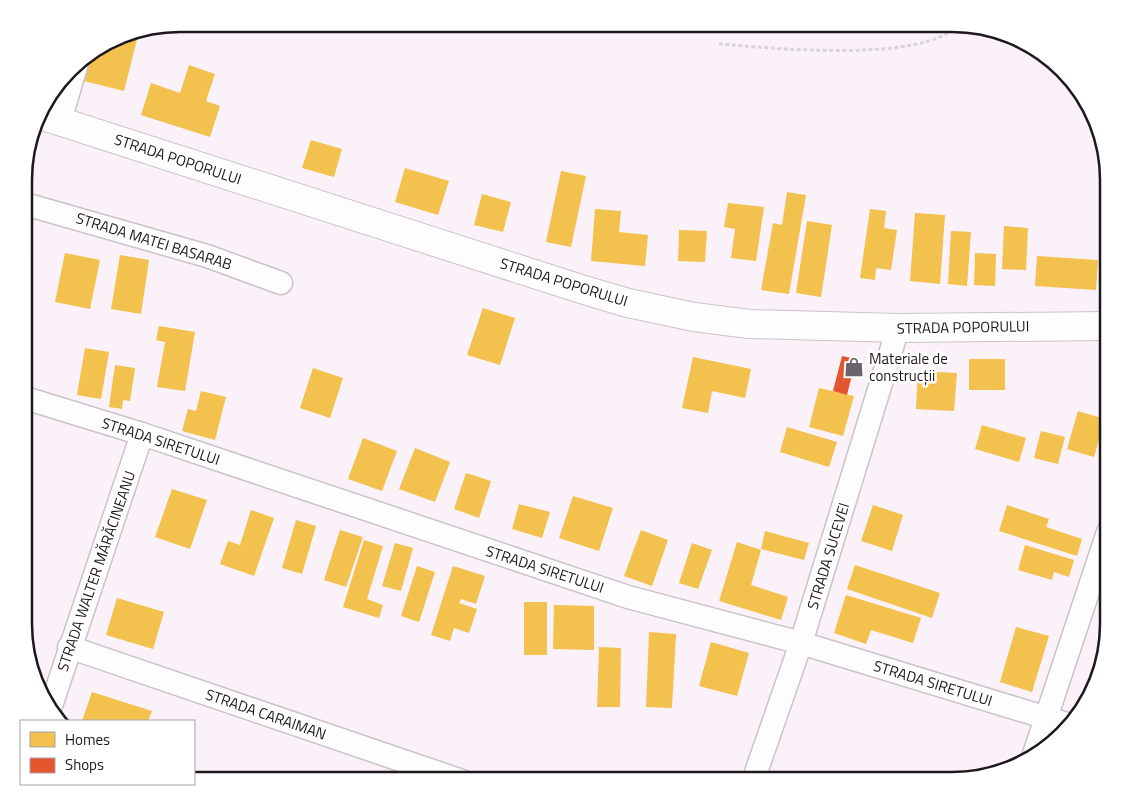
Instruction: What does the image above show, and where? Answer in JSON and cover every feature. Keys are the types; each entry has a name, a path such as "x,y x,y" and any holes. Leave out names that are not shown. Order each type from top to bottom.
{"street":[{"path":"50,118 65,88"},
{"name":"STRADA POPORULUI","path":"50,118 628,303 694,317 749,324 898,328 1099,326"},
{"name":"STRADA MATEI BASARAB","path":"32,206 207,256 281,283"},
{"name":"STRADA SUCEVEI","path":"756,772 800,643 898,328"},
{"name":"STRADA SIRETULUI","path":"32,400 142,434 628,597 800,643 1062,723"},
{"name":"STRADA WALTER MĂRĂCINEANU","path":"53,700 142,434"},
{"path":"1037,746 1099,559"},
{"name":"STRADA CARAIMAN","path":"70,647 436,772"}],"path":[{"path":"719,44 805,51 857,51 942,38 948,33"}],"building: Homes":[{"path":"137,40 124,91 84,81 88,65 98,57"},
{"path":"189,65 215,74 206,101 220,106 210,137 141,115 151,83 180,93"},
{"path":"311,140 342,149 334,177 302,168"},
{"path":"405,168 449,181 438,215 395,202"},
{"path":"561,171 586,176 571,247 546,242"},
{"path":"787,192 806,195 789,294 761,290 773,223 782,225"},
{"path":"482,194 511,202 503,232 474,225"},
{"path":"728,203 764,207 756,261 731,258 735,229 724,227"},
{"path":"595,209 621,211 619,232 648,235 645,266 591,261"},
{"path":"870,209 886,211 884,228 897,230 891,270 876,268 875,280 860,278"},
{"path":"915,213 945,215 940,284 910,281"},
{"path":"807,221 832,225 821,297 796,293"},
{"path":"1004,226 1028,228 1026,270 1002,269"},
{"path":"679,230 707,231 705,262 678,261"},
{"path":"951,231 971,232 967,286 948,284"},
{"path":"65,253 100,260 90,309 55,302"},
{"path":"975,253 996,254 995,286 974,285"},
{"path":"120,255 149,260 141,314 111,309"},
{"path":"1037,256 1098,260 1096,290 1035,286"},
{"path":"483,308 515,318 500,365 467,355"},
{"path":"159,326 195,332 185,391 157,387 165,342 156,340"},
{"path":"85,348 109,352 101,399 77,395"},
{"path":"693,357 751,369 745,398 712,391 708,413 682,408"},
{"path":"969,359 1005,359 1005,390 969,390"},
{"path":"115,365 135,368 130,401 123,400 122,409 109,407"},
{"path":"313,368 343,378 330,418 300,408"},
{"path":"918,371 957,373 954,411 916,409"},
{"path":"819,388 854,396 843,436 809,427"},
{"path":"201,391 226,397 215,440 182,431 188,409 196,411"},
{"path":"1078,411 1099,417 1099,440 1094,457 1067,449"},
{"path":"982,425 1026,438 1019,462 975,449"},
{"path":"787,427 837,442 829,467 780,452"},
{"path":"1041,431 1065,437 1058,464 1034,458"},
{"path":"363,438 397,451 382,491 348,479"},
{"path":"415,448 450,462 435,502 399,489"},
{"path":"466,473 491,481 479,518 454,509"},
{"path":"172,489 207,500 190,549 155,537"},
{"path":"573,496 613,508 599,551 559,538"},
{"path":"519,504 550,512 542,538 512,529"},
{"path":"873,505 903,515 892,551 861,541"},
{"path":"1007,505 1049,519 1046,527 1082,539 1077,556 999,531"},
{"path":"251,510 274,518 254,576 220,564 228,541 240,545"},
{"path":"296,520 316,526 302,574 282,568"},
{"path":"340,530 363,537 346,587 324,580"},
{"path":"641,530 668,540 652,586 624,576"},
{"path":"765,531 809,543 804,560 761,549"},
{"path":"364,540 383,546 367,599 383,605 379,618 343,607"},
{"path":"737,542 761,550 751,585 788,597 781,620 719,601"},
{"path":"395,543 413,548 401,591 382,586"},
{"path":"692,543 712,550 698,589 679,583"},
{"path":"1025,545 1074,560 1069,577 1054,572 1052,580 1018,570"},
{"path":"855,565 940,593 932,618 847,589"},
{"path":"417,566 435,572 419,622 401,616"},
{"path":"453,566 485,576 476,604 461,599 459,603 477,609 469,633 454,628 450,641 431,635"},
{"path":"846,595 921,618 913,643 871,630 866,644 834,633"},
{"path":"117,598 164,612 153,649 106,635"},
{"path":"524,602 547,602 547,655 524,655"},
{"path":"554,605 594,606 594,650 553,649"},
{"path":"1016,627 1049,636 1032,692 1000,682"},
{"path":"649,632 676,634 672,708 646,707"},
{"path":"711,642 749,653 737,696 699,686"},
{"path":"599,647 621,648 620,707 597,707"},
{"path":"92,692 152,711 148,720 82,720"}],"building: Shops":[{"path":"842,356 856,359 847,395 833,391"}],"place":[{"name":"Materiale de construcții","path":"854,367"}]}
